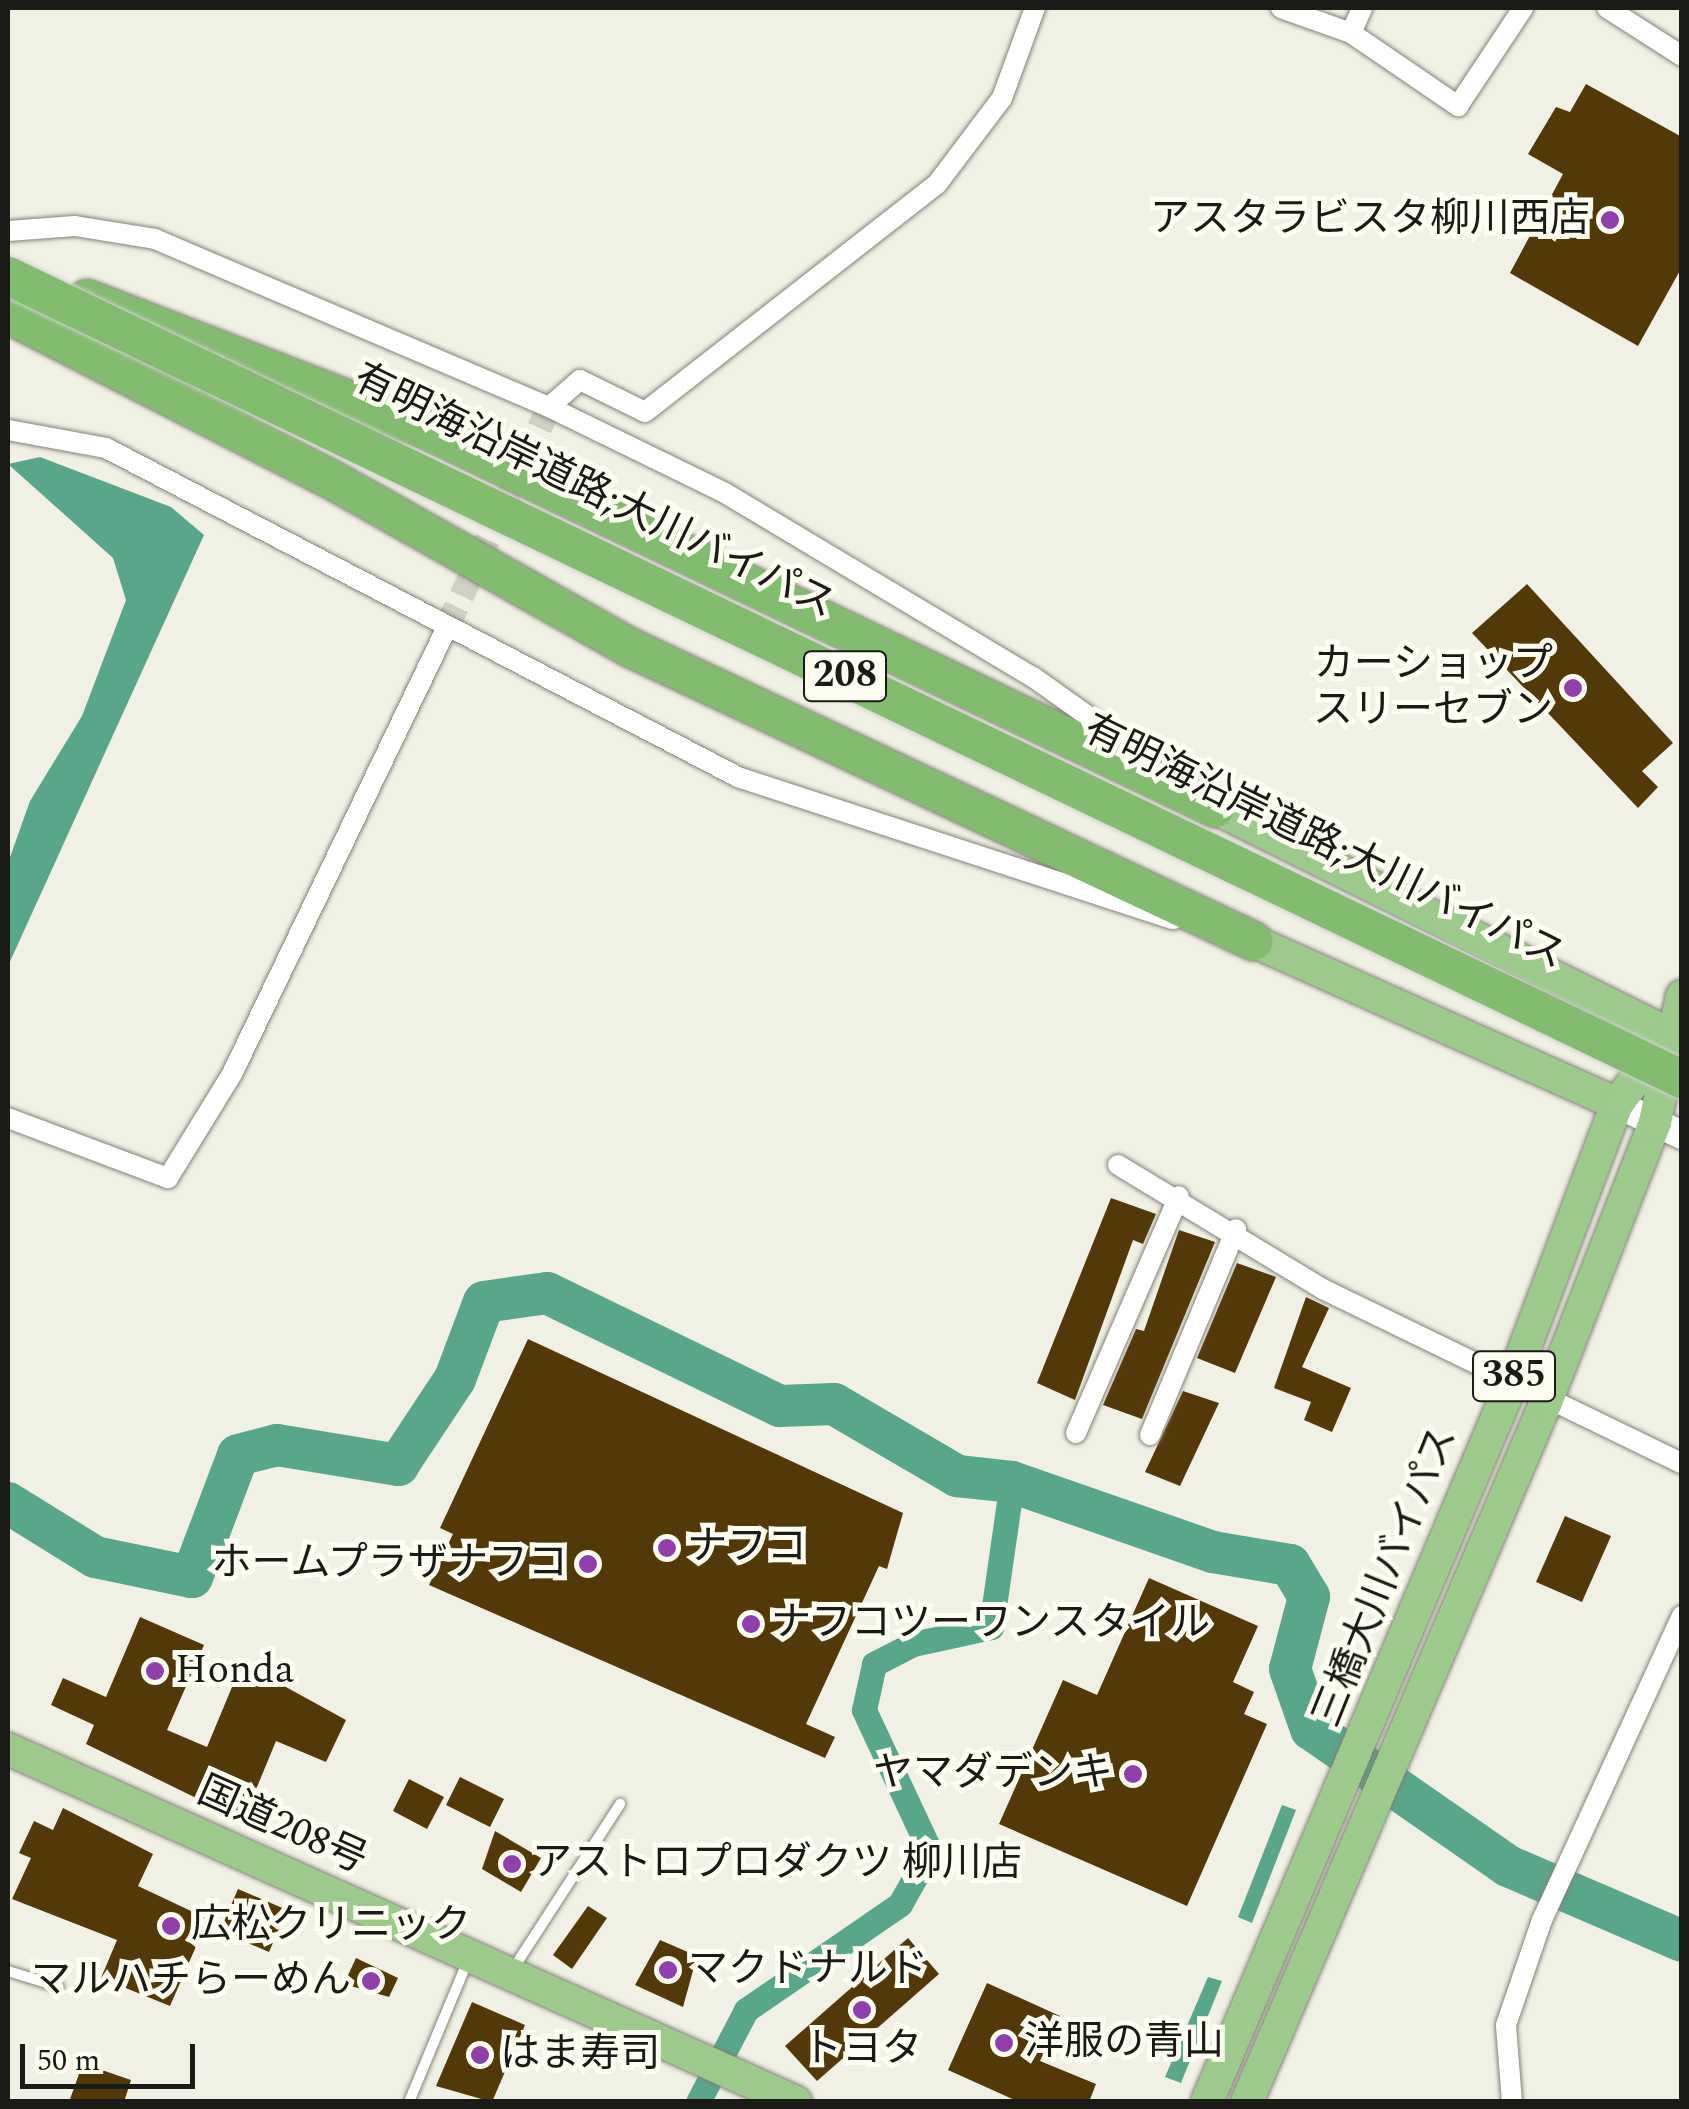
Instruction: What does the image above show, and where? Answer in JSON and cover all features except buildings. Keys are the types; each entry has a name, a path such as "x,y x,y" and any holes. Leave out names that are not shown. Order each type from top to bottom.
{"highway":[{"name":"有明海沿岸道路;大川バイパス","path":"9,258 1097,784 1678,1046"},
{"name":"有明海沿岸道路;大川バイパス","path":"9,258 1682,1078"},
{"path":"87,299 429,432 1215,808 1678,1046"},
{"path":"8,314 329,478 631,648 1252,941 1616,1104"},
{"name":"三橋大川バイパス","path":"1383,1735 1546,1402 1668,1128 1682,996"},
{"name":"三橋大川バイパス","path":"1247,2102 1616,1104 1678,1046"},
{"name":"国道208号","path":"8,1750 796,2102"},
{"name":"三橋大川バイパス","path":"1208,2102 1356,1800"}],"main road":[{"path":"1616,1104 1668,1128"}],"street":[{"path":"549,408 580,380 645,412 937,184 1002,98 1034,8"},
{"path":"1281,8 1351,32 1458,106 1523,8"},
{"path":"1351,32 1362,8"},
{"path":"1606,8 1682,56"},
{"path":"9,258 75,226 155,239 549,408 725,493 1016,666 1215,808"},
{"path":"8,430 106,448 446,629 756,784 1252,941"},
{"path":"8,1118 168,1178 232,1074 446,629"},
{"path":"1118,1164 1236,1229 1322,1289 1510,1387 1682,1463"},
{"path":"1076,1433 1180,1196"},
{"path":"1150,1435 1236,1229"},
{"path":"1512,2102 1506,2025 1542,1920 1682,1616"}],"lane":[{"path":"510,1974 596,1834 620,1804"},
{"path":"409,2102 470,1958"},
{"path":"8,1971 58,1988"}],"shaded area":[{"path":"40,457 171,507 204,535 8,966 8,863 30,801 82,716 126,600 113,558 8,464"},
{"path":"1282,1805 1296,1810 1252,1923 1238,1917"},
{"path":"1208,1977 1222,1981 1181,2083 1165,2077"}],"waterway":[{"path":"8,1503 95,1557 192,1577 238,1455 277,1445 398,1465 455,1379 484,1302 547,1293 780,1406 834,1404 957,1476 1012,1482 1213,1552 1290,1565 1309,1597 1290,1669 1311,1729 1508,1866 1682,1941"},
{"path":"698,2102 746,2010 900,1904 930,1851 864,1710 874,1664 913,1644 991,1627 1012,1482"}],"tunnel":[{"path":"446,629 549,407"}],"place":[{"name":"アスタラビスタ柳川西店","path":"1610,220"},
{"name":"カーショップ スリーセブン","path":"1573,688"},
{"name":"ナフコ","path":"667,1548"},
{"name":"ホームプラザナフコ","path":"588,1564"},
{"name":"ナフコツーワンスタイル","path":"751,1624"},
{"name":"Honda","path":"155,1671"},
{"name":"ヤマダデンキ","path":"1133,1774"},
{"name":"アストロプロダクツ 柳川店","path":"512,1864"},
{"name":"広松クリニック","path":"171,1926"},
{"name":"マクドナルド","path":"668,1970"},
{"name":"マルハチらーめん","path":"371,1981"},
{"name":"トヨタ","path":"862,2010"},
{"name":"洋服の青山","path":"1004,2043"},
{"name":"はま寿司","path":"480,2055"}]}
